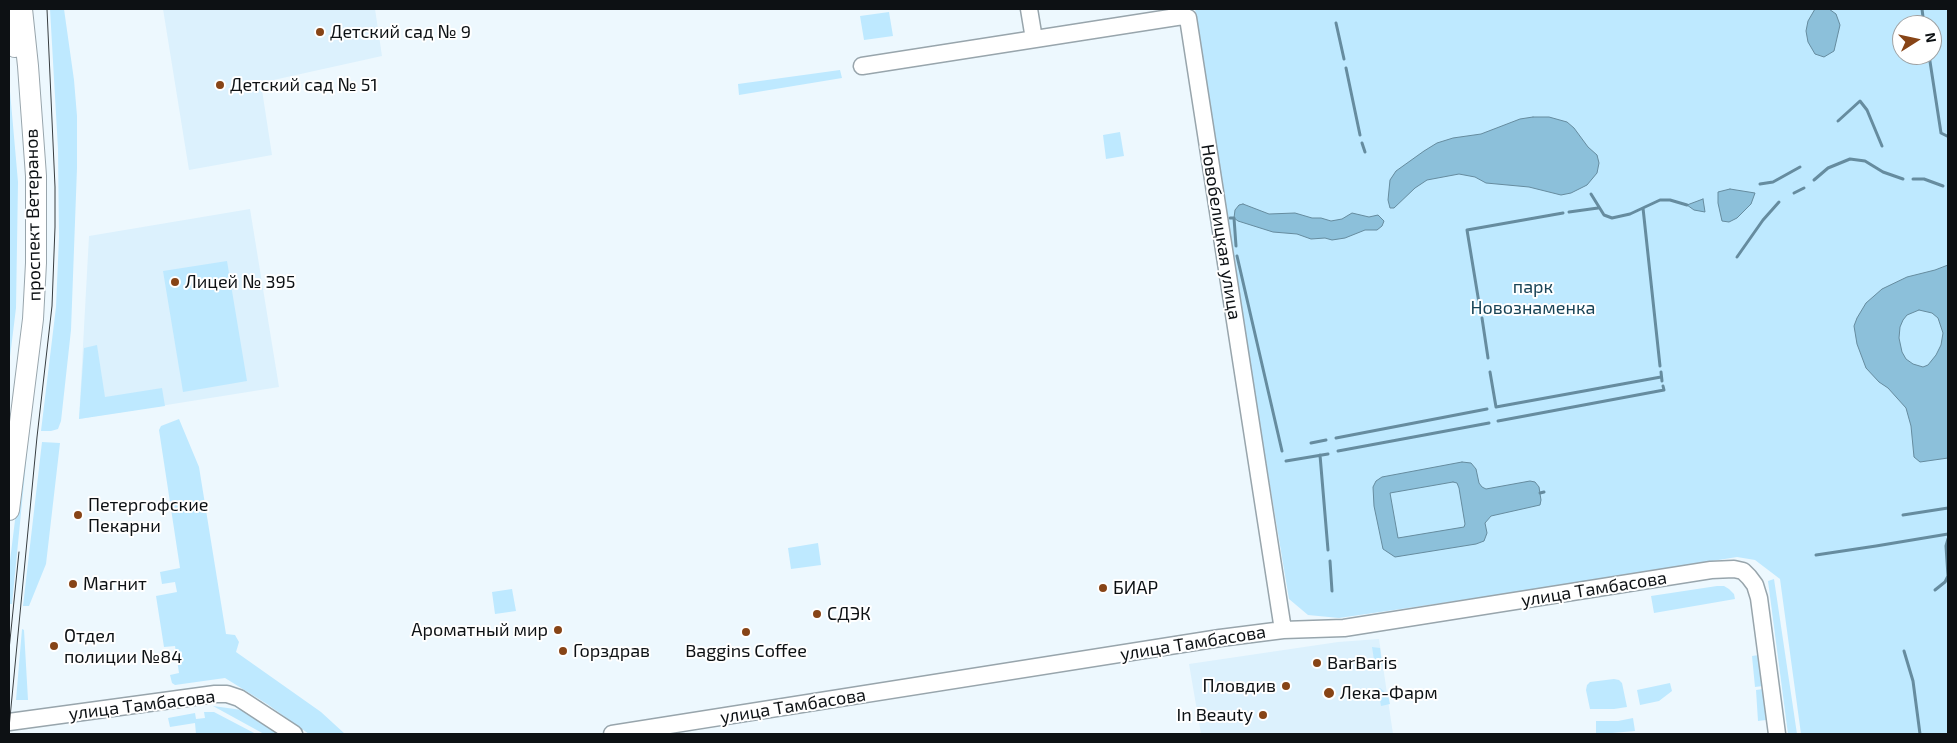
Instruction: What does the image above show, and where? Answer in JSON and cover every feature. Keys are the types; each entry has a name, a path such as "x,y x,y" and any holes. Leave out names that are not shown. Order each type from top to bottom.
{"main road":[{"name":"проспект Ветеранов","path":"9,510 33,319 36,262 36,176 22,9"},
{"name":"проспект Ветеранов","path":"9,12 15,48 21,122 24,232 21,316 9,417"}],"street":[{"path":"862,66 1034,39 1028,9"},
{"name":"Новобелицкая улица","path":"1034,39 1183,16 1188,18 1283,630"},
{"name":"улица Тамбасова","path":"612,734 1212,639 1283,630 1344,628 1722,569 1744,571 1755,585 1759,598 1777,734"},
{"name":"улица Тамбасова","path":"9,722 215,694 227,694 239,698 294,734"}],"shaded area":[{"name":"Детский сад № 51","path":"163,9 375,9 382,56 269,81 262,90 272,155 189,170"},
{"path":"1815,9 1829,9 1836,14 1840,25 1834,51 1824,57 1815,54 1808,42 1806,31 1808,21"},
{"path":"1549,117 1567,122 1597,155 1599,163 1597,173 1587,185 1571,193 1561,195 1529,187 1486,183 1475,177 1459,174 1427,180 1415,188 1394,208 1390,208 1388,200 1390,180 1396,171 1424,151 1437,143 1453,138 1481,134 1520,119"},
{"path":"1730,189 1755,193 1751,204 1737,218 1729,222 1722,221 1718,203 1718,192"},
{"path":"1703,199 1705,212 1694,210 1687,205"},
{"path":"1243,204 1269,214 1295,213 1331,221 1342,219 1352,213 1369,217 1378,215 1384,221 1377,230 1365,230 1345,238 1332,240 1325,238 1311,239 1297,234 1273,232 1238,221 1234,218 1235,210 1239,205"},
{"name":"Лицей № 395","path":"250,209 279,387 79,419 89,236"},
{"path":"1948,265 1948,458 1920,462 1914,457 1911,426 1906,408 1866,368 1857,344 1854,326 1866,303 1882,289 1907,277","holes":["1919,310 1932,313 1938,318 1943,333 1941,345 1936,355 1928,365 1923,367 1913,364 1906,359 1902,352 1899,338 1900,327 1907,315"]},
{"path":"1462,462 1471,463 1476,469 1479,483 1482,487 1486,489 1530,481 1535,482 1539,487 1541,500 1540,505 1491,516 1485,523 1487,533 1484,541 1476,544 1395,557 1383,549 1374,506 1373,487 1376,481 1382,477","holes":["1453,482 1457,483 1464,527 1398,538 1390,493"]},
{"path":"1379,639 1393,734 1201,734 1189,664 1338,642"}],"green space":[{"path":"50,9 64,9 77,116 77,168 71,330 61,421 58,429 41,431 56,307 59,237 58,149"},
{"name":"парк Новознаменка","path":"1195,9 1948,9 1948,734 1801,734 1780,579 1755,560 1737,557 1339,618 1308,615 1289,599"},
{"path":"889,12 893,36 864,40 860,16"},
{"path":"840,70 842,78 739,95 738,84"},
{"path":"9,80 18,182 16,308 9,365"},
{"path":"1120,132 1124,156 1106,159 1103,135"},
{"path":"227,261 247,381 183,392 163,271"},
{"path":"97,345 105,397 162,388 165,406 79,419 84,348"},
{"path":"179,419 199,467 226,634 235,635 239,642 236,652 321,712 345,734 309,734 267,704 225,678 175,685 172,683 170,675 179,673 175,646 164,647 156,596 177,592 175,582 162,584 160,572 180,568 159,430 161,426"},
{"path":"28,442 12,604 9,604 9,569 24,447"},
{"path":"42,442 60,443 46,564 29,606 23,606"},
{"path":"818,543 821,565 791,569 788,548"},
{"path":"1774,579 1797,734 1788,734 1768,581"},
{"path":"1724,586 1729,589 1734,594 1735,599 1654,613 1651,596"},
{"path":"512,589 516,611 495,614 492,592"},
{"path":"22,629 24,630 28,700 16,700"},
{"path":"1372,647 1380,648 1382,665 1375,666"},
{"path":"1759,655 1763,686 1755,687 1752,656"},
{"path":"1614,679 1622,683 1627,707 1590,709 1586,690 1587,685 1590,682"},
{"path":"1670,683 1672,691 1659,701 1640,705 1637,690"},
{"path":"1378,688 1388,695 1390,704 1381,706"},
{"path":"1763,689 1766,720 1758,721 1756,690"},
{"path":"213,706 242,710 282,734 264,734"},
{"path":"204,712 214,712 256,734 196,734 195,723 170,727 168,718 195,713 196,719 205,718"},
{"path":"1633,718 1635,731 1596,733 1596,721 1618,721"}],"waterway":[{"path":"1922,9 1923,15"},
{"path":"1336,23 1344,59"},
{"path":"1931,65 1941,133 1947,136"},
{"path":"1346,68 1360,135"},
{"path":"1838,121 1860,101 1867,110 1882,146"},
{"path":"1362,143 1365,152"},
{"path":"1814,180 1828,168 1850,159 1865,161 1883,172 1903,179"},
{"path":"1760,184 1773,182 1800,167"},
{"path":"1913,179 1924,179 1943,186"},
{"path":"1794,193 1804,188"},
{"path":"1591,194 1604,215 1612,218 1630,214 1660,200 1670,200 1687,205"},
{"path":"1737,257 1763,220 1779,202"},
{"path":"1569,212 1598,208"},
{"path":"1643,208 1660,366"},
{"path":"1480,309 1467,230 1563,213"},
{"path":"1230,218 1234,218 1236,246"},
{"path":"1237,256 1282,451"},
{"path":"1482,318 1488,358"},
{"path":"1490,372 1496,407 1661,377"},
{"path":"1661,372 1662,381"},
{"path":"1498,421 1664,390 1663,386"},
{"path":"1336,438 1487,409"},
{"path":"1338,451 1489,423"},
{"path":"1311,443 1326,440"},
{"path":"1286,461 1328,454"},
{"path":"1320,455 1328,550"},
{"path":"1540,493 1544,492"},
{"path":"1903,515 1948,508"},
{"path":"1816,555 1948,534"},
{"path":"1935,590 1945,582 1948,576 1946,546 1948,539"},
{"path":"1330,561 1332,591"},
{"path":"1904,651 1913,681 1920,734"}],"tram line":[{"path":"9,728 37,437 52,306 55,187 47,9"},
{"path":"9,650 19,552"}],"place":[{"name":"Детский сад № 9","path":"320,32"},
{"name":"Детский сад № 51","path":"220,85"},
{"name":"Лицей № 395","path":"175,282"},
{"name":"Петергофские Пекарни","path":"78,515"},
{"name":"Магнит","path":"73,584"},
{"name":"БИАР","path":"1103,588"},
{"name":"СДЭК","path":"817,614"},
{"name":"Ароматный мир","path":"558,630"},
{"name":"Baggins Coffee","path":"746,632"},
{"name":"Отдел полиции №84","path":"54,646"},
{"name":"Горздрав","path":"563,651"},
{"name":"BarBaris","path":"1317,663"},
{"name":"Пловдив","path":"1286,686"},
{"name":"Лека-Фарм","path":"1329,693"},
{"name":"In Beauty","path":"1263,715"}]}
